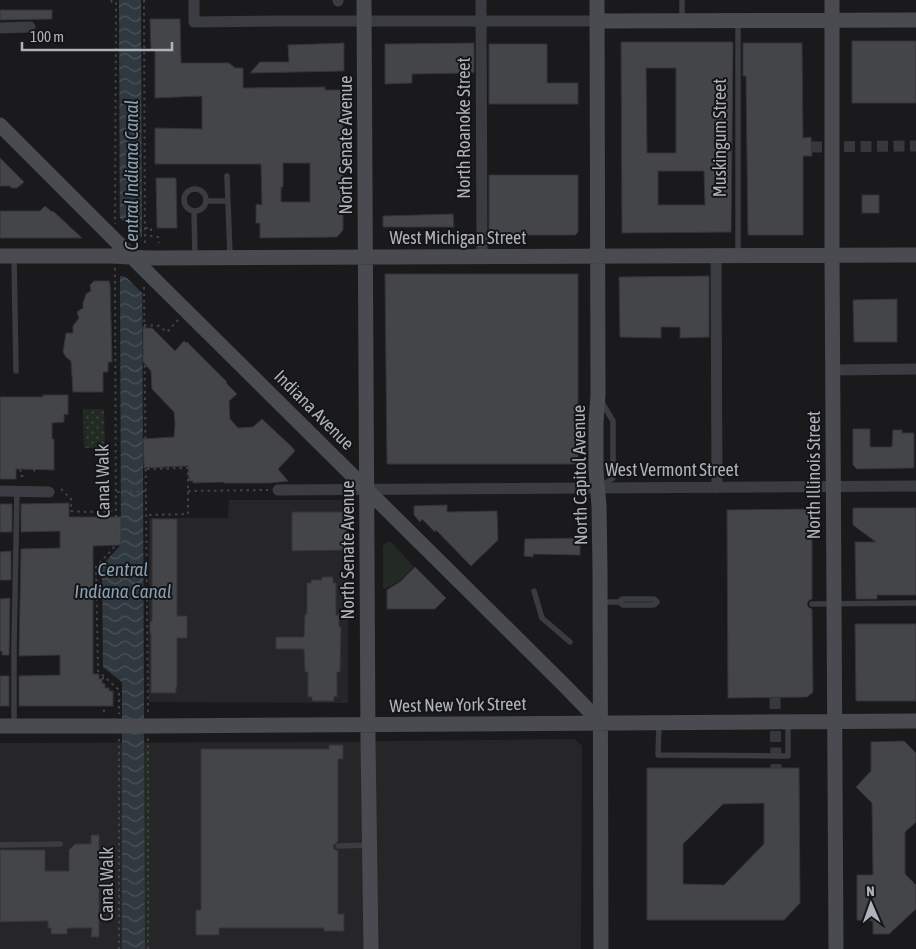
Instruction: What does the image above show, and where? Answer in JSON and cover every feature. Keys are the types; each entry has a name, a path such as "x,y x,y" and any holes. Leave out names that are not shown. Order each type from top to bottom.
{"main road":[{"name":"North Senate Avenue","path":"364,0 371,949"},
{"name":"North Capitol Avenue","path":"597,0 598,395 596,422 600,602 601,949"},
{"name":"North Illinois Street","path":"832,0 836,949"},
{"path":"597,21 916,20"},
{"path":"0,125 114,233 132,257"},
{"name":"West Michigan Street","path":"7,256 114,262 132,257 147,266 195,258 916,255"},
{"name":"Indiana Avenue","path":"147,266 186,311 564,684 600,722"},
{"name":"West New York Street","path":"7,726 916,721"}],"street":[{"path":"194,0 194,22 597,21"},
{"name":"North Roanoke Street","path":"481,0 482,257"},
{"path":"0,28 30,27"},
{"path":"716,256 717,488"},
{"path":"833,370 916,369"},
{"name":"West Vermont Street","path":"278,490 916,486"},
{"path":"0,491 55,490"}],"lane":[{"path":"682,0 682,21"},
{"name":"Muskingum Street","path":"738,21 738,256"},
{"path":"227,176 230,258"},
{"path":"193,189 200,190 206,196 206,201 201,210 194,212 185,206 184,199 186,193 193,189"},
{"path":"206,201 228,201"},
{"path":"194,212 195,258"},
{"path":"7,256 16,371"},
{"path":"7,726 14,646 17,492"},
{"path":"534,591 542,618 570,642"},
{"path":"600,602 619,602 623,605 654,605 657,602 654,599 622,599 619,602"},
{"path":"812,604 916,603"},
{"path":"659,722 658,755 788,756 788,721"},
{"path":"0,844 60,844"},
{"path":"338,846 369,845"}],"path":[{"path":"112,0 112,2 116,2 114,233"},
{"path":"144,0 145,228 147,266 144,325 149,725 148,949"},
{"path":"145,228 151,228 151,236 158,237 159,243"},
{"name":"Canal Walk","path":"114,262 116,546 96,567 98,671 119,690 117,725 119,949"},
{"path":"144,325 159,326 167,332 186,311"},
{"path":"23,466 20,466 21,476 26,476"},
{"path":"146,469 188,468 188,514 147,515"},
{"path":"34,469 34,474"},
{"path":"55,490 71,499 71,511 116,511"},
{"path":"188,491 278,490"},
{"path":"116,492 147,492"},
{"path":"103,675 104,712"}],"shaded area":[{"path":"83,409 104,409 105,448 84,448"},
{"path":"229,500 348,500 348,703 149,702 149,518 228,518"},
{"path":"391,542 414,567 396,583 383,589 383,546"},
{"path":"574,739 582,746 581,949 0,949 0,743"},
{"path":"144,746 152,746 152,939 145,939"}],"water":[{"name":"Central Indiana Canal","path":"119,0 141,0 145,949 122,949 122,682 103,667 102,565 121,545"}],"pier":[{"path":"116,214 144,239 145,296 126,277 116,275"}],"building":[{"path":"0,10 52,10 52,19 0,20"},
{"path":"150,19 180,19 181,63 229,63 235,68 243,68 243,88 325,87 325,90 343,90 343,230 337,237 260,238 260,223 256,223 256,206 257,204 262,205 261,164 155,164 155,128 202,129 202,96 155,98 155,49 151,50","holes":["283,163 310,163 310,202 281,202"]},
{"path":"852,41 916,41 916,103 852,103"},
{"path":"621,42 732,42 731,232 622,233","holes":["646,68 676,68 676,153 647,153","658,171 704,171 705,205 658,205"]},
{"path":"344,43 344,71 250,73 260,62 289,62 288,45"},
{"path":"474,43 474,72 472,73 412,74 412,83 385,84 385,44"},
{"path":"743,43 802,43 803,138 811,137 812,156 803,156 803,235 748,235 746,76 743,76"},
{"path":"489,44 547,44 547,83 578,83 578,104 489,104"},
{"path":"0,158 24,182 17,188 0,186"},
{"path":"489,175 578,175 578,232 575,235 489,235"},
{"path":"156,178 176,178 177,228 157,228"},
{"path":"862,195 879,195 879,213 862,213"},
{"path":"45,206 82,238 0,238 0,211 40,211"},
{"path":"453,214 454,227 383,227 383,216"},
{"path":"385,274 578,274 578,464 387,464"},
{"path":"709,276 709,337 680,338 680,327 661,327 661,338 620,337 619,277"},
{"path":"94,281 109,281 110,284 112,362 108,362 108,372 103,372 103,392 73,392 71,361 63,352 66,333 73,333 73,326 79,318 77,312 83,308 86,294 91,291 90,285"},
{"path":"897,299 897,342 854,342 853,300"},
{"path":"143,328 152,328 175,351 184,341 187,342 227,382 237,394 229,401 230,419 238,428 253,427 262,419 292,447 295,451 278,469 288,481 270,483 193,483 193,481 189,481 188,466 144,468 143,439 174,437 175,424 174,412 152,389 151,371 143,362"},
{"path":"43,395 68,395 68,415 64,414 64,422 52,423 54,470 16,469 16,479 0,479 0,397 43,397"},
{"path":"853,429 870,429 870,447 892,447 893,430 902,430 902,433 914,433 914,468 857,469 853,465"},
{"path":"69,503 69,517 121,517 121,545 93,546 93,674 99,674 99,679 102,679 102,684 105,684 105,688 113,691 113,706 19,706 19,676 60,675 60,655 19,656 21,549 60,548 60,531 21,532 21,504"},
{"path":"0,504 12,504 12,532 0,532"},
{"path":"447,505 447,512 497,511 498,540 471,566 436,530 435,532 422,519 420,522 414,515 414,506"},
{"path":"853,508 916,508 916,595 877,595 877,599 856,599 855,542 876,542 853,525"},
{"path":"812,509 812,599 807,604 812,609 813,692 807,697 728,698 727,510"},
{"path":"292,512 346,512 346,550 292,551"},
{"path":"152,519 177,519 177,616 187,616 187,638 177,638 176,693 151,693"},
{"path":"580,538 580,555 533,554 533,557 524,556 525,539"},
{"path":"11,551 11,580 0,580 0,552"},
{"path":"415,567 446,598 435,609 387,609 387,590 401,581"},
{"path":"322,577 333,577 333,583 336,583 336,615 339,615 339,627 341,627 340,672 337,672 337,697 334,696 334,701 312,701 312,697 308,697 308,672 305,672 304,649 276,649 276,637 304,637 305,614 307,614 307,583 311,583 311,580 322,580"},
{"path":"10,598 9,655 2,655 2,651 0,651 0,599"},
{"path":"855,624 916,624 916,701 856,701"},
{"path":"0,676 9,676 9,706 0,706"},
{"path":"904,741 916,753 916,822 905,832 905,874 916,885 916,909 889,934 873,934 873,921 857,920 857,875 873,875 872,803 856,787 871,771 871,742"},
{"path":"329,745 343,745 343,759 338,759 338,841 333,846 338,851 338,914 344,914 344,931 324,931 324,928 219,928 219,935 196,935 196,910 201,910 201,749 329,749"},
{"path":"647,768 799,768 800,903 784,920 647,920","holes":["764,803 764,844 724,885 683,884 683,844 723,804"]},
{"path":"91,835 99,835 99,937 91,937 92,928 70,928 67,929 67,934 51,934 51,928 48,928 48,921 0,922 0,850 45,850 45,871 69,871 69,850 75,844 91,844"}],"tunnel":[{"path":"811,147 916,146"},
{"path":"775,698 776,768"}]}
